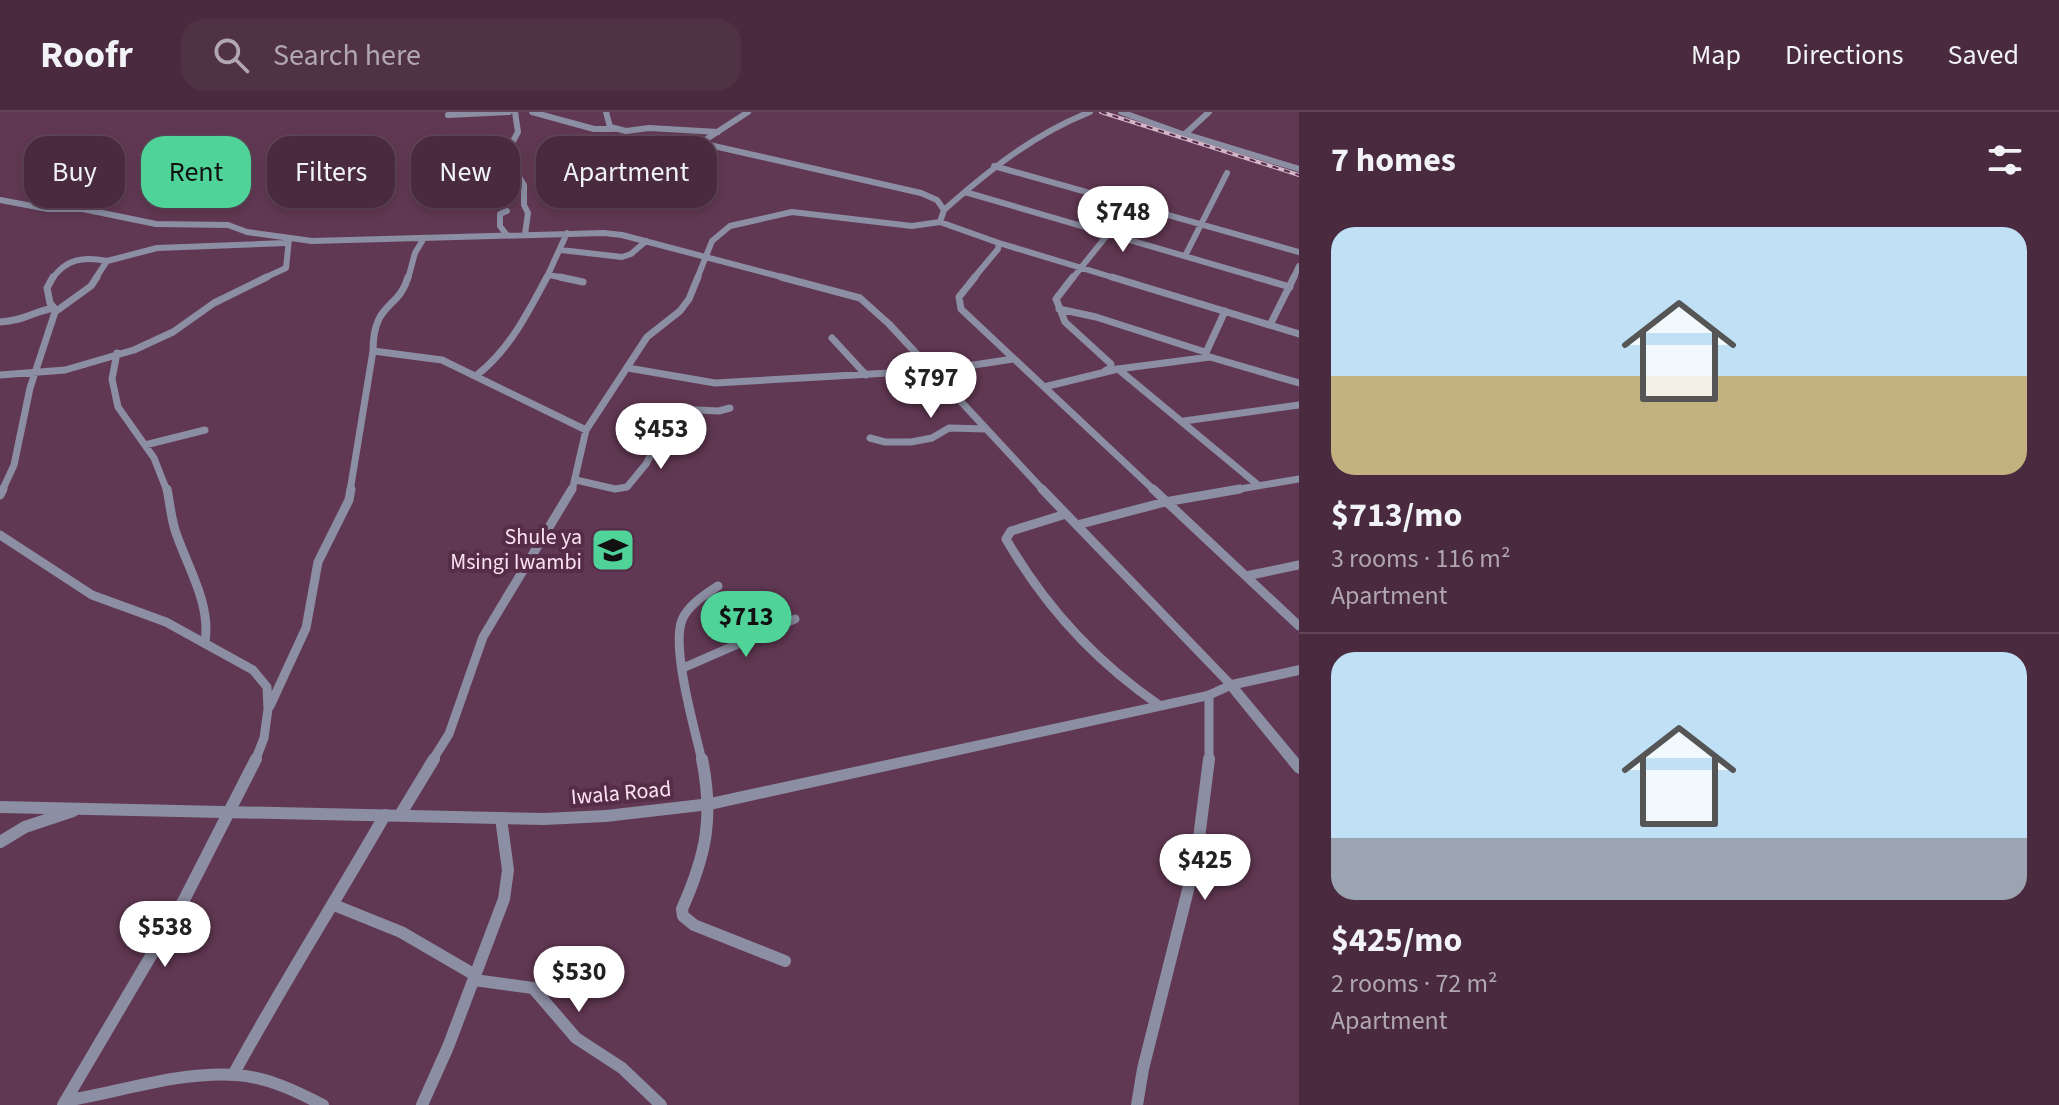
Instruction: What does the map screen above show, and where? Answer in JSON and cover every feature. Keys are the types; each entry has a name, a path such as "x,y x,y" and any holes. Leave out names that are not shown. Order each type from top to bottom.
{"street":[{"path":"448,115 509,112"},
{"path":"515,112 518,132 512,143 510,162 524,185 524,205 528,213 525,234"},
{"path":"532,112 561,117 597,130 718,132"},
{"path":"606,112 608,124 614,129"},
{"path":"748,112 705,140 708,146 921,193 937,200 944,210"},
{"path":"940,222 944,210 994,166 1067,121 1090,112"},
{"path":"1121,112 1299,169"},
{"path":"1185,135 1209,112"},
{"path":"994,166 1299,252"},
{"path":"1185,256 1227,173"},
{"path":"965,192 1290,287"},
{"path":"0,200 48,209 83,209 156,224 228,225 288,241"},
{"path":"506,234 499,223 500,214 507,211"},
{"path":"400,815 449,734 483,637 576,480 586,430 647,337 680,311 689,299 710,243 727,227 784,213 912,226 940,222 999,243 1299,334"},
{"path":"477,375 507,346 549,275 567,233"},
{"path":"0,495 14,465 34,376 55,309 47,293 48,285 70,261 82,256 107,261 157,248 288,241 506,234 622,235 860,298 889,324 1231,685 1299,768"},
{"path":"1105,371 1111,368 1111,364 1065,322 1057,297 1108,234"},
{"path":"268,709 306,628 318,562 347,506 378,316 406,285 415,253 424,238"},
{"path":"0,375 34,376 117,353 171,333 204,309 286,268 288,241"},
{"path":"561,250 622,257 631,254 646,241"},
{"path":"999,243 998,249 967,283 958,304 969,318 1299,626"},
{"path":"0,322 21,321 39,311 55,309 91,286 107,261"},
{"path":"1270,325 1299,266"},
{"path":"549,275 583,282"},
{"path":"1059,309 1090,314 1205,355 1299,383"},
{"path":"1205,355 1225,311"},
{"path":"832,338 866,375"},
{"path":"373,351 435,358 477,375 512,396 586,430"},
{"path":"117,353 112,379 118,407 145,445 167,490 174,529 200,594 207,629 205,642"},
{"path":"1044,387 1105,371 1205,355"},
{"path":"628,368 715,383 932,371 1013,359"},
{"path":"1118,369 1258,485"},
{"path":"1184,421 1299,405"},
{"path":"576,480 615,489 627,487 646,464 676,409 719,411 730,408"},
{"path":"870,438 885,442 911,442 932,438 949,428 986,429"},
{"path":"145,445 205,430"},
{"path":"1077,525 1165,502 1299,479"},
{"path":"1066,514 1011,531 1006,539 1021,569 1119,678 1159,705"},
{"path":"0,535 92,595 166,622 205,642 260,676 267,687 264,738 232,811 185,898 64,1103"},
{"path":"1246,576 1299,565"},
{"path":"718,586 682,619 679,627 683,668 710,804 707,837 682,909 683,916 694,925 785,961"},
{"path":"683,668 795,619"},
{"name":"Iwala Road","path":"0,807 501,818 606,816 710,804 1209,695 1231,685 1299,670"},
{"path":"1137,1105 1173,947 1191,887 1206,813 1213,740 1209,695"},
{"path":"0,842 19,829 54,820 73,811"},
{"path":"233,1075 276,996 334,905 385,815"},
{"path":"422,1105 504,899 508,870 501,818"},
{"path":"334,905 401,932 474,978 531,987 576,1038 622,1068 661,1105"},
{"path":"64,1103 187,1079 233,1075 261,1080 323,1105"}],"railway":[{"path":"1101,112 1299,175"}],"place":[{"name":"Shule ya Msingi Iwambi","path":"613,550"}]}
